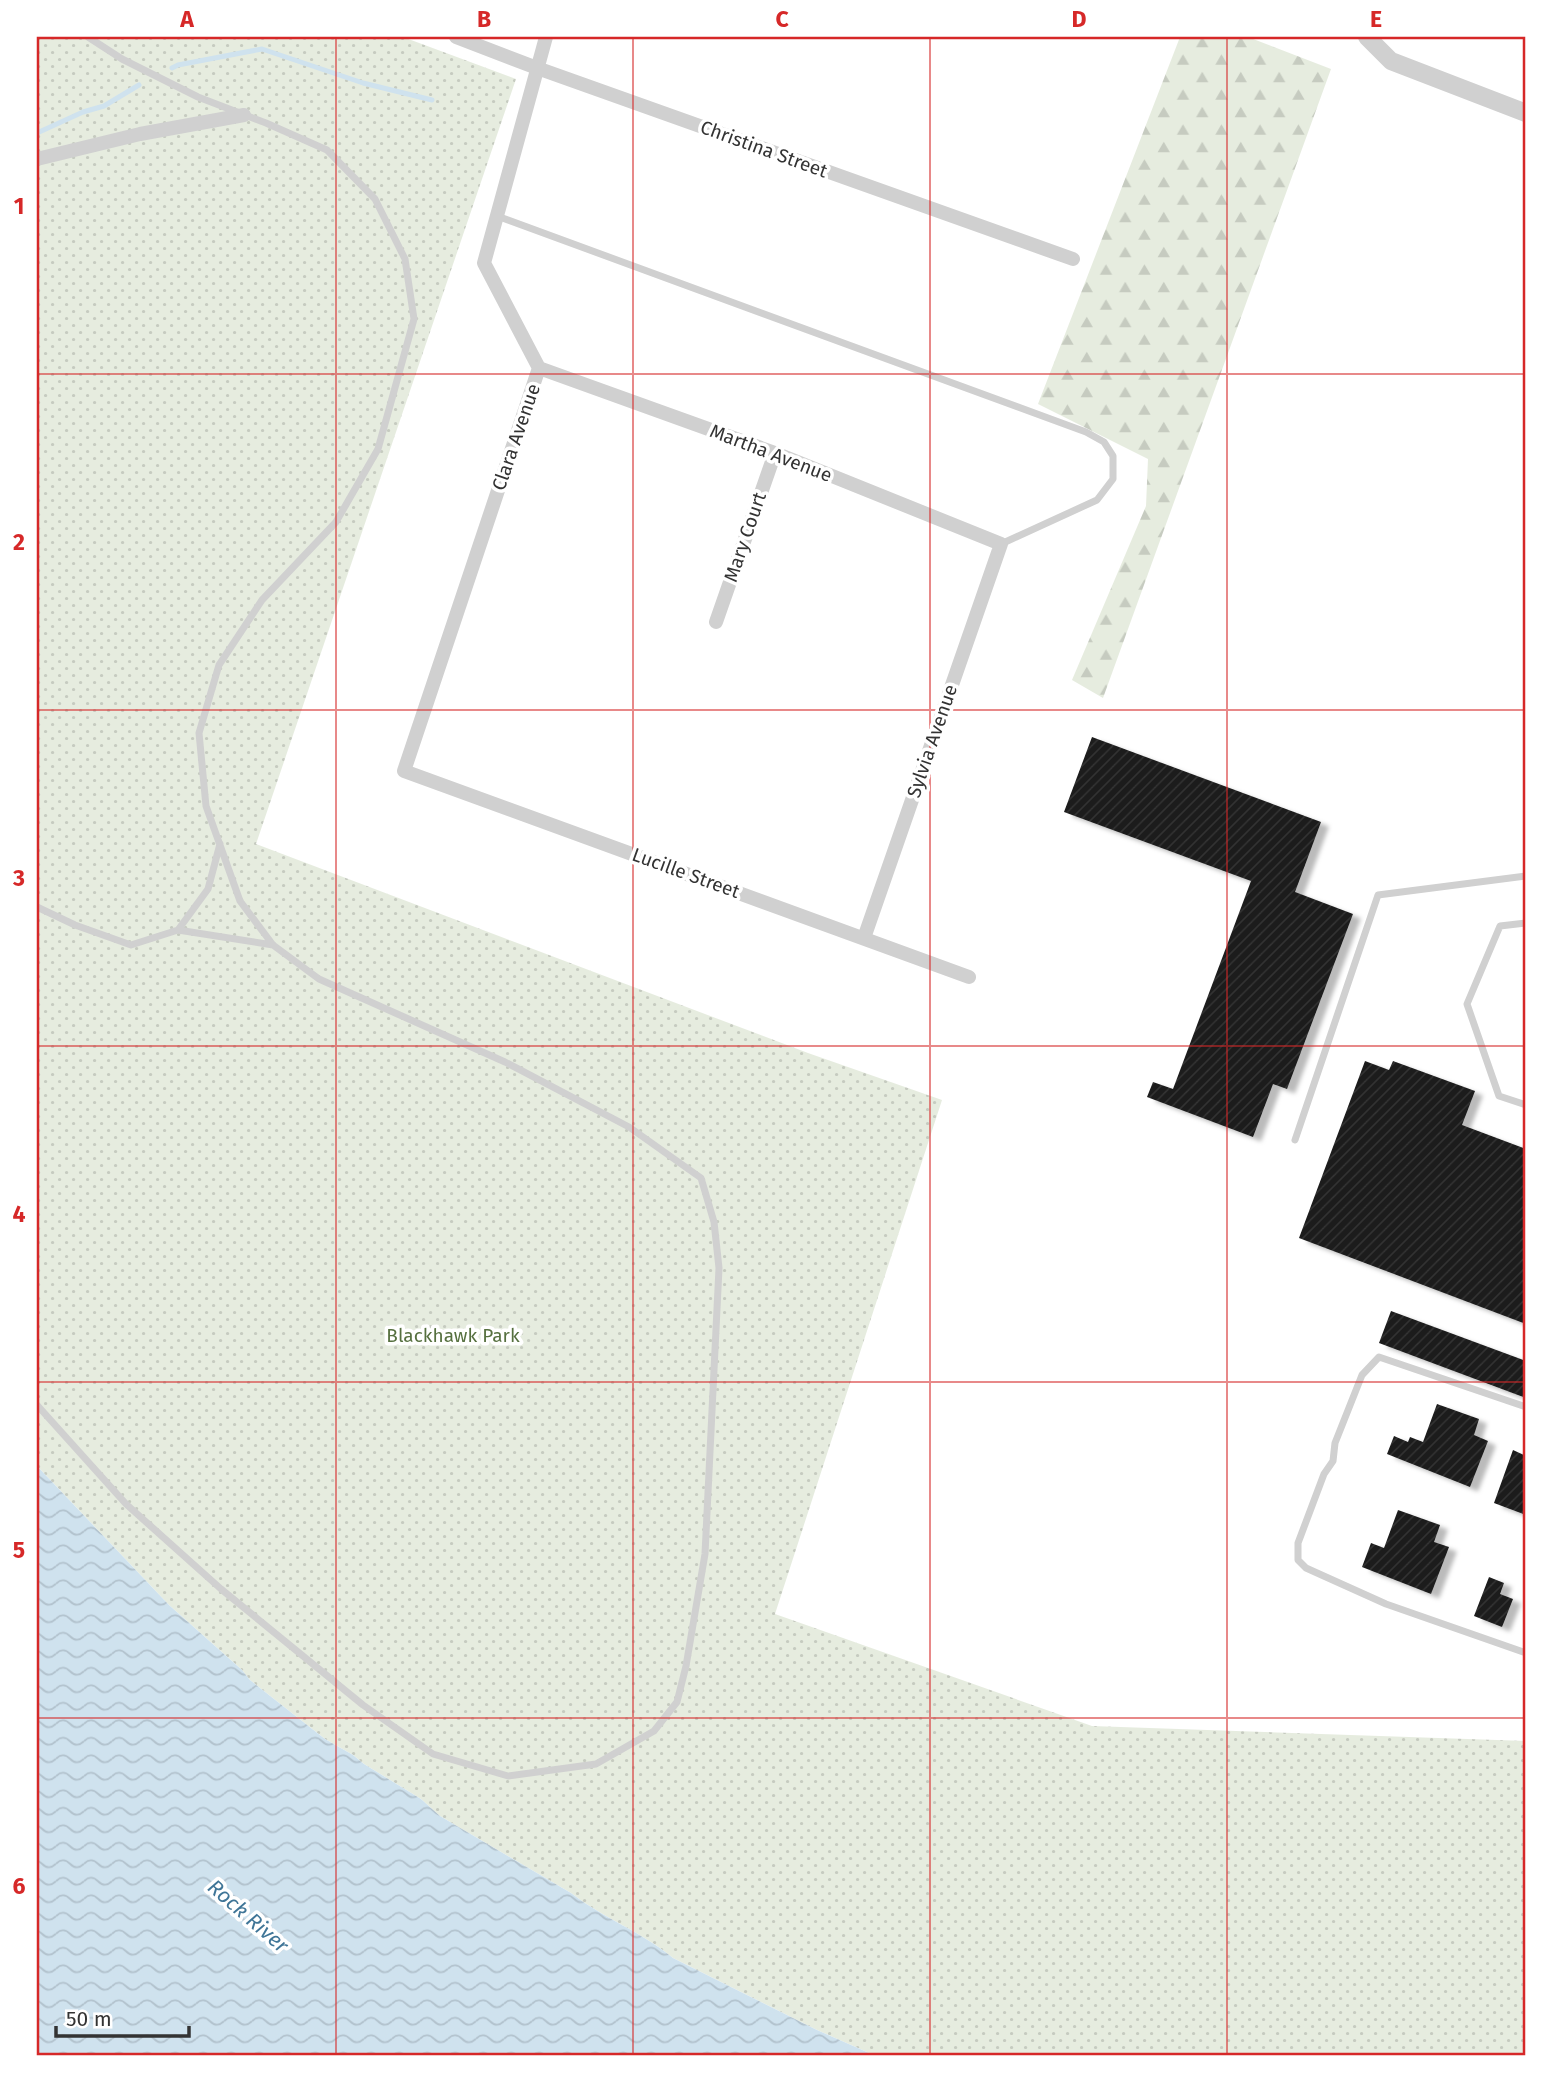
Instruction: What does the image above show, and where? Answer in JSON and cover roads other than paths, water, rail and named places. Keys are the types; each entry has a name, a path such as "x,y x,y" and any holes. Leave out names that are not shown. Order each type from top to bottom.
{"street":[{"name":"Christina Street","path":"456,37 1073,259"},
{"name":"Clara Avenue","path":"404,771 539,368 484,263 546,37"},
{"path":"1367,37 1391,61 1526,113"},
{"path":"37,159 140,134 244,115"},
{"name":"Martha Avenue","path":"539,368 775,453 1001,544"},
{"name":"Mary Court","path":"716,622 775,453"},
{"name":"Sylvia Avenue","path":"864,938 1001,544"},
{"name":"Lucille Street","path":"404,771 969,976"}],"lane":[{"path":"37,1405 126,1504 221,1588 363,1705 433,1754 508,1776 596,1764 654,1731 677,1702 686,1666 705,1554 719,1268 714,1222 701,1178 629,1127 505,1062 319,979 274,945 240,901 206,806 199,733 219,665 262,600 336,522 378,449 414,319 405,259 375,199 327,150 198,97 121,59 88,37"},
{"path":"497,216 1086,432 1104,442 1113,456 1113,479 1097,500 1001,544"},
{"path":"178,930 208,889 220,844"},
{"path":"1295,1140 1378,895 1526,876"},
{"path":"37,907 75,925 131,945 178,930 274,945"},
{"path":"1526,923 1500,926 1467,1004 1499,1096 1526,1105"},
{"path":"1526,1407 1380,1357 1362,1375 1335,1443 1333,1461 1324,1474 1298,1543 1298,1560 1306,1568 1386,1604 1526,1653"}],"water":[{"name":"Rock River","path":"37,1466 169,1605 250,1680 325,1739 421,1799 440,1816 571,1893 673,1958 817,2030 876,2056 37,2056"}],"waterway":[{"path":"172,68 262,49 363,83 432,100"},
{"path":"37,133 83,112 104,106 139,85"}],"park label":[{"name":"Blackhawk Park","path":"453,1335"}]}
